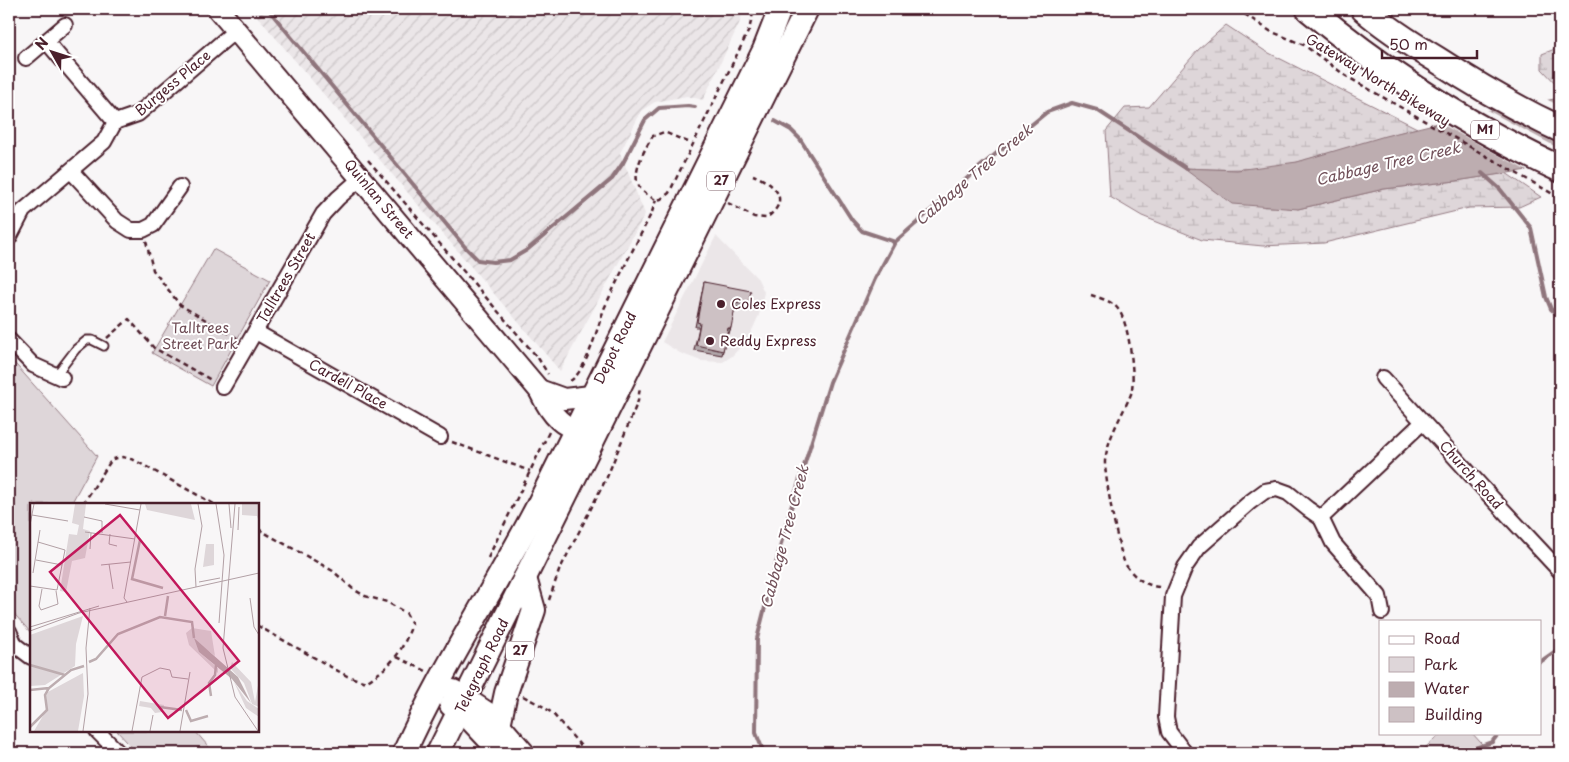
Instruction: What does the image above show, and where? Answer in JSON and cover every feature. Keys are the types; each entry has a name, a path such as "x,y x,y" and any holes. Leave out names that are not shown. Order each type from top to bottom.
{"highway":[{"name":"M1","path":"1309,9 1348,42 1412,86 1481,128 1560,169"},
{"name":"M1","path":"1364,9 1402,38 1461,75 1560,130"}],"main road":[{"name":"Depot Road","path":"434,682 513,552 764,50 780,9"},
{"name":"Depot Road","path":"525,578 806,9"},
{"name":"Telegraph Road","path":"438,753 525,578"},
{"name":"27","path":"498,725 506,694 534,610 525,578"},
{"path":"404,753 434,682 462,705 478,727 502,753"},
{"path":"462,705 486,712 523,753"}],"street":[{"name":"Quinlan Street","path":"218,9 361,178 545,384 564,400 592,396"},
{"path":"26,58 65,25"},
{"name":"Burgess Place","path":"115,122 138,114 236,30"},
{"path":"9,238 14,214 23,211 107,139 115,122 46,41"},
{"path":"71,171 122,226 131,230 143,230 157,220 180,187"},
{"name":"Talltrees Street","path":"223,388 323,214 361,178"},
{"name":"Cardell Place","path":"256,332 440,437"},
{"path":"9,340 26,360 59,377"},
{"name":"Church Road","path":"1384,378 1560,571"},
{"name":"Quinlan Street","path":"545,384 546,404 556,418 564,424 575,428"},
{"path":"575,428 584,427 591,422 602,404 616,394"},
{"path":"1322,518 1423,422"},
{"path":"1185,753 1169,732 1166,716 1173,596 1185,567 1199,547 1243,507 1265,491 1277,489 1288,493 1308,510 1322,518 1333,543 1379,596 1382,612"},
{"path":"9,631 12,648 30,657"},
{"path":"98,732 119,753"}],"lane":[{"path":"59,377 76,349 84,342 89,339 102,345"}],"path":[{"path":"688,142 664,132 653,136 648,143 636,174 639,187 656,200 669,193 748,30 754,9"},
{"name":"Gateway North Bikeway","path":"1237,9 1270,30 1304,45 1346,76 1559,197"},
{"path":"366,158 538,358 545,384"},
{"path":"724,211 728,202 754,217 766,218 773,213 779,203 779,194 774,186 764,179 753,175"},
{"path":"566,382 572,381 579,372 591,346 604,309 652,212 656,200"},
{"path":"143,230 153,270 180,305 248,345"},
{"path":"1091,295 1108,301 1118,308 1127,327 1132,365 1132,392 1108,446 1105,463 1108,487 1125,564 1134,575 1153,588 1177,587"},
{"path":"102,345 129,319 154,348 223,388"},
{"path":"548,606 559,572 607,477 638,401 640,386"},
{"path":"440,437 530,471"},
{"path":"84,503 112,460 123,457 134,460 212,503"},
{"path":"259,530 333,571 353,589 365,596 388,602 406,613 412,624 397,657 366,682 346,676 259,627"},
{"path":"397,657 434,682"},
{"path":"520,693 553,714 587,753"}],"shaded area":[{"path":"251,9 744,9 739,24 703,100 687,96 655,102 642,110 620,153 645,214 560,371"},
{"name":"Coles Express","path":"716,236 758,279 764,292 759,315 748,339 732,356 723,362 701,361 680,353 662,342"}],"green space":[{"path":"1226,25 1265,51 1417,128 1284,165 1241,169 1184,168 1298,209 1384,189 1506,173 1541,197 1519,207 1469,208 1324,243 1263,246 1202,240 1142,216 1110,197 1106,131 1125,108 1149,107 1198,50"},
{"path":"1560,47 1560,88 1542,69 1542,54"},
{"name":"Talltrees Street Park","path":"213,249 270,280 211,386 152,353"},
{"path":"9,357 97,456 72,503 30,503 30,632 9,608"},
{"path":"118,732 196,732 214,753 137,753"},
{"path":"1441,734 1473,734 1490,753 1419,753"}],"water":[{"path":"1560,98 1560,165 1456,181 1384,189 1298,209 1232,204 1183,168 1237,170 1297,162 1385,136 1478,113"}],"pier":[{"path":"1544,98 1560,106 1560,146 1490,108"},
{"path":"1485,109 1560,149 1560,168 1529,172 1436,121"}],"building":[{"path":"704,282 751,291 748,305 736,302 731,328 728,328 723,351 696,345 700,323 697,322"}],"waterway":[{"path":"268,9 465,247 478,260 493,262 510,260 527,250 612,179 623,163 645,120 659,108 695,107"},
{"name":"Cabbage Tree Creek","path":"764,753 756,733 757,639 786,524 830,382 875,279 895,242 981,166 1047,112 1072,103 1097,110 1187,169"},
{"path":"775,121 791,130 800,139 852,220 862,231 895,242"},
{"path":"1482,173 1500,189 1531,228 1546,297 1551,309 1560,317"},
{"path":"1542,661 1560,648"},
{"path":"1462,753 1492,742 1498,734"}],"place":[{"name":"Coles Express","path":"721,304"},
{"name":"Reddy Express","path":"710,341"}]}
